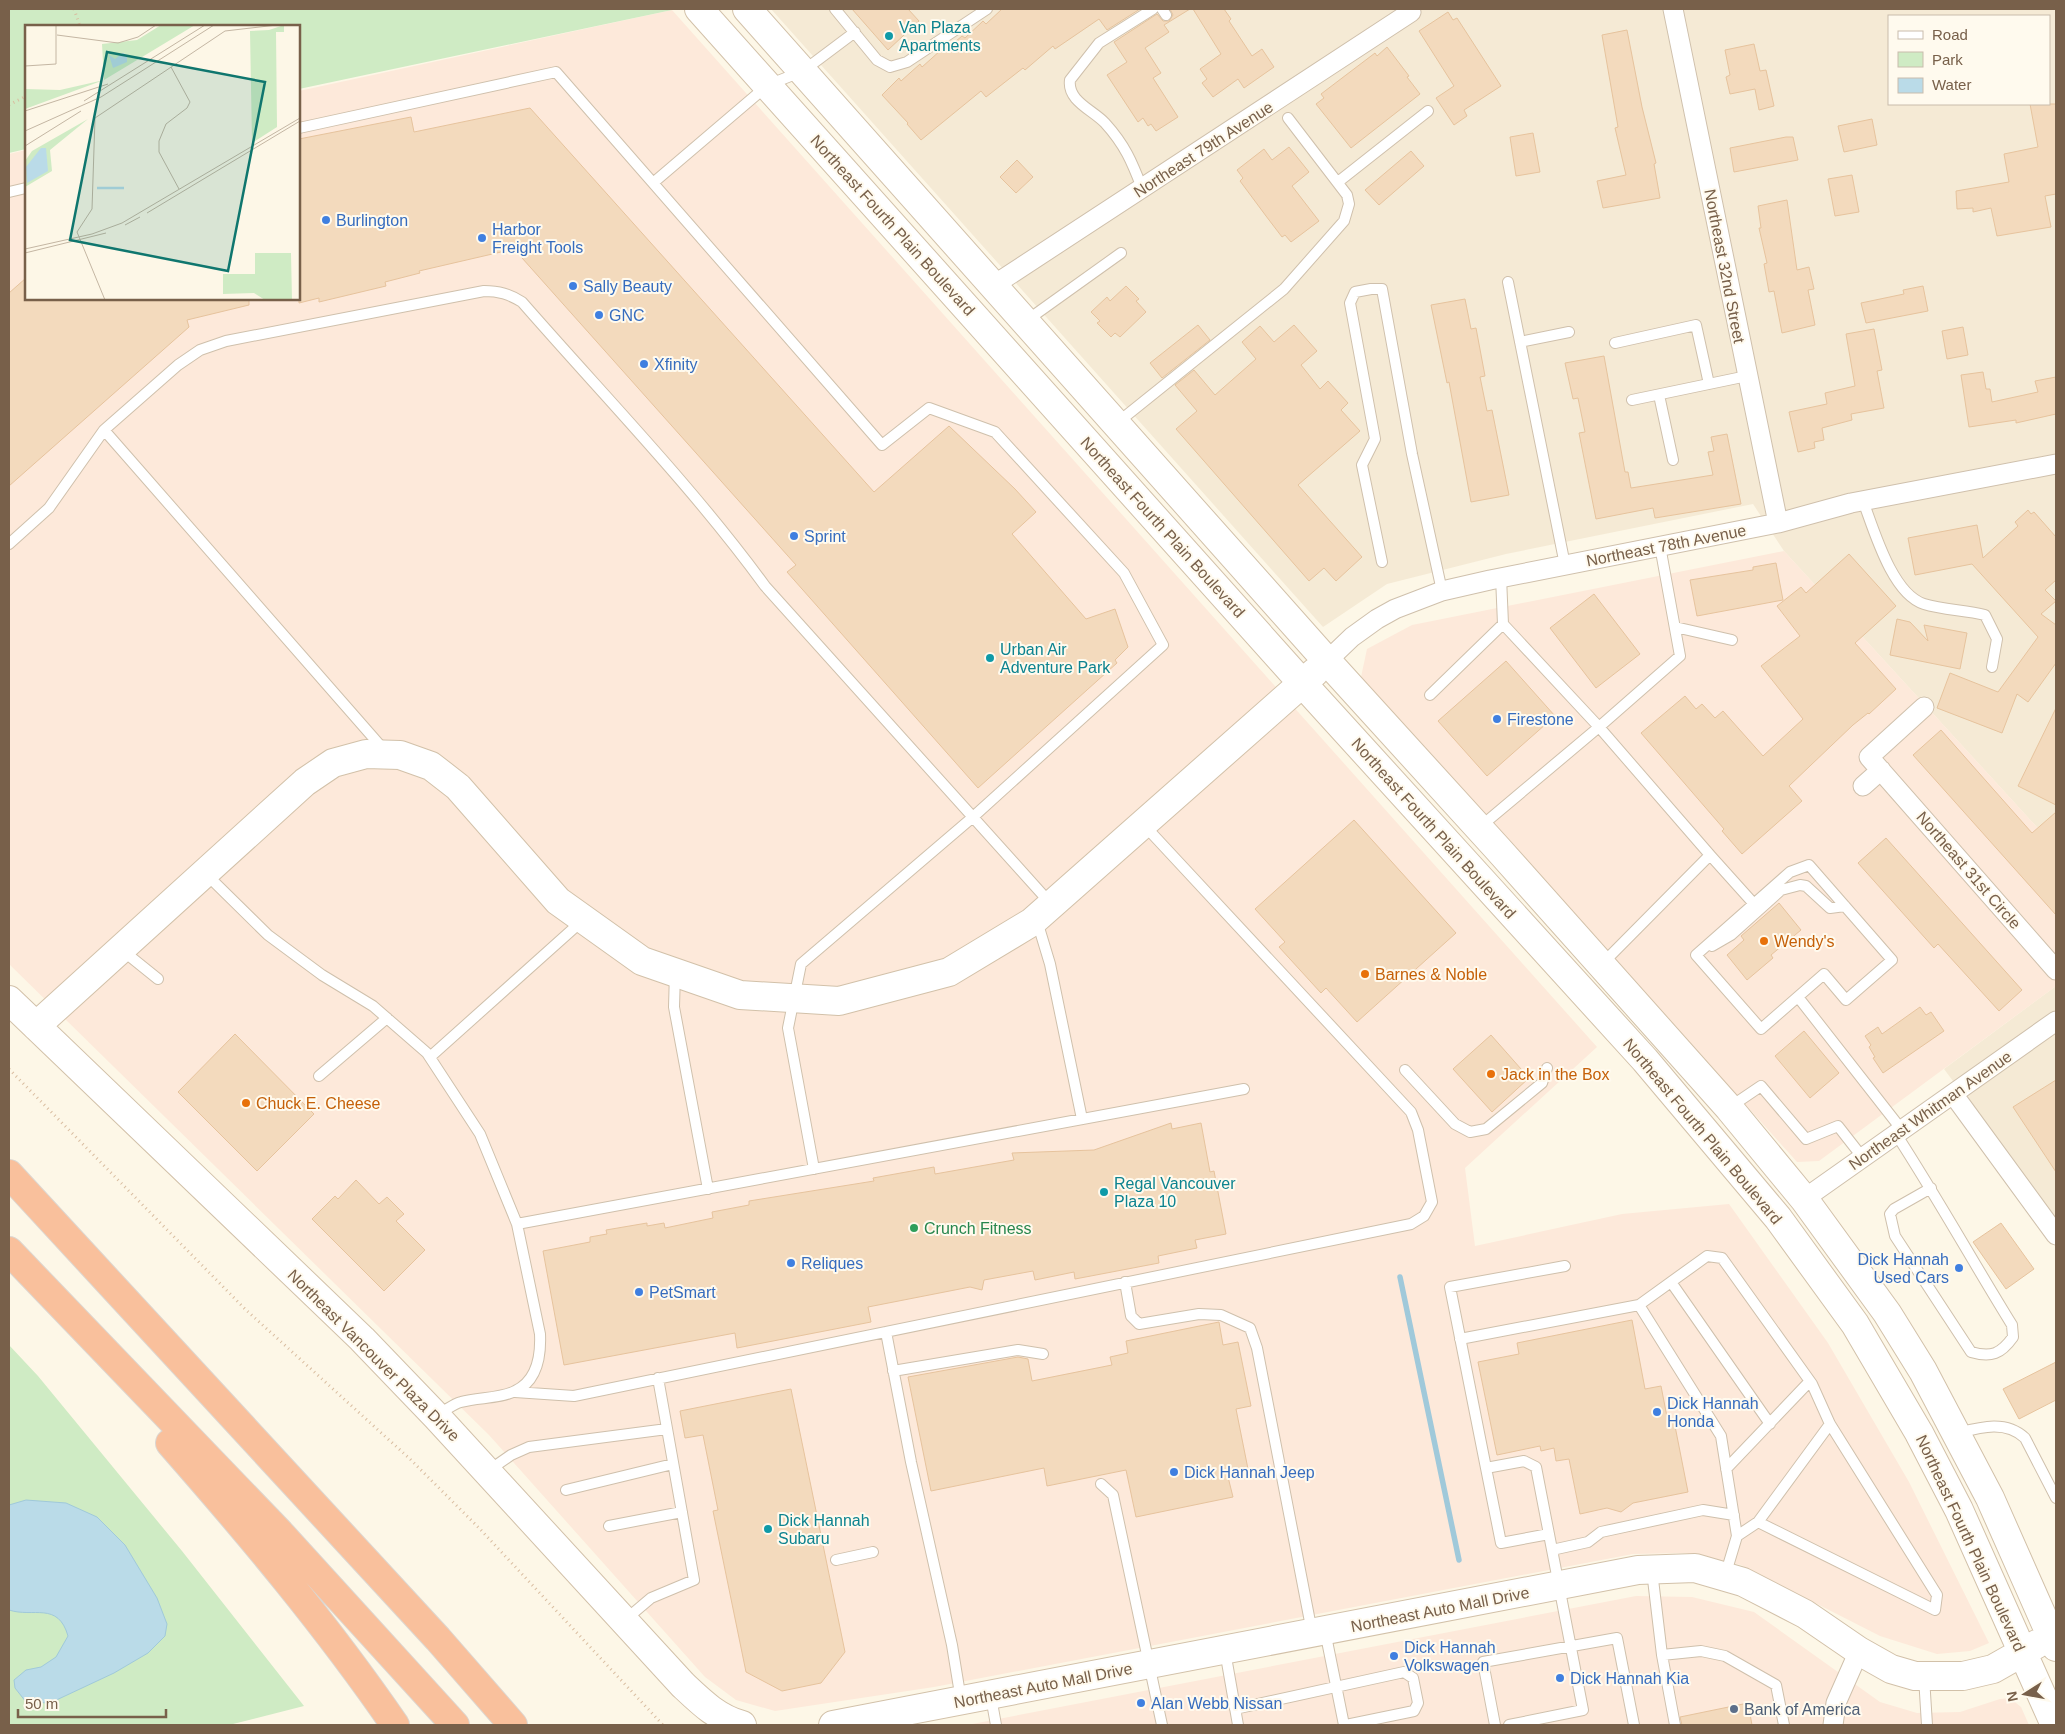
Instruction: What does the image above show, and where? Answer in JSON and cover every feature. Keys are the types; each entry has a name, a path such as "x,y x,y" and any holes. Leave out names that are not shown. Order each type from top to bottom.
{"highway":[{"path":"9,1174 438,1639 513,1725"},
{"path":"9,1251 280,1532 456,1725"},
{"path":"108,1354 143,1414 277,1569 331,1636 394,1725"},
{"path":"438,1639 502,1690 534,1725"}],"main road":[{"name":"Northeast Fourth Plain Boulevard","path":"699,9 1303,684 1645,1060 1778,1218 1856,1324 1901,1400 1952,1496 2023,1654 2051,1724"},
{"name":"Northeast Fourth Plain Boulevard","path":"747,9 1327,661 1602,964 1729,1108 1804,1199 1887,1312 1957,1434 1990,1498 2054,1638"},
{"name":"Northeast 78th Avenue","path":"36,1026 305,782 333,763 366,754 400,755 431,766 458,787 558,901 642,961 740,995 839,1001 949,972 1044,911 1327,661"},
{"name":"Northeast Vancouver Plaza Drive","path":"9,1000 355,1332 436,1416 683,1684 707,1707 735,1723"},
{"path":"1645,1060 1669,1069 1786,1200 1793,1204 1804,1199"},
{"name":"Northeast Auto Mall Drive","path":"833,1725 1638,1570 1695,1568 1743,1582 1805,1614 1858,1651 1891,1669 1924,1677 1964,1676 1993,1669 2054,1638"}],"street":[{"name":"Northeast 32nd Street","path":"1673,9 1778,523"},
{"name":"Northeast 79th Avenue","path":"994,285 1411,12"},
{"name":"Northeast 78th Avenue","path":"1327,661 1352,637 1377,619 1395,609 1442,592 1501,577 1778,523 1863,501 2056,464"},
{"name":"Northeast 31st Circle","path":"1924,707 1869,757 2056,970"},
{"path":"1863,786 1881,770"},
{"name":"Northeast Whitman Avenue","path":"1804,1199 2056,1021"},
{"path":"1953,1094 2056,1236"},
{"path":"1833,1725 1836,1703 1858,1651"}],"lane":[{"path":"835,9 877,60 890,67 907,62 987,9"},
{"path":"1142,188 1127,150 1104,122 1075,98 1069,88 1070,80 1099,43 1153,9"},
{"path":"653,183 768,85 803,71 854,32"},
{"path":"300,128 556,72 882,445 929,408 994,432 1124,573 1163,646 973,817 802,964 788,1028 814,1169"},
{"path":"1338,182 1428,111"},
{"path":"1116,423 1284,289 1344,221 1349,204 1347,195 1288,118"},
{"path":"9,192 25,188"},
{"path":"1026,321 1121,252"},
{"path":"1508,282 1565,565"},
{"path":"1382,562 1362,465 1375,438 1350,303 1355,292 1371,289 1382,290 1412,454 1442,592"},
{"path":"9,544 49,508 104,430 178,365 200,350 226,341 484,291 497,291 510,295 522,302 712,516 765,586 973,817 1044,911 1050,964 1082,1119"},
{"path":"1615,343 1696,325 1709,384"},
{"path":"1520,342 1569,332"},
{"path":"1632,400 1748,376"},
{"path":"1659,395 1673,460"},
{"path":"104,430 389,755"},
{"path":"1863,501 1885,558 1904,589 1923,604 1985,614 1997,639 1992,667"},
{"path":"1480,828 1680,656 1660,546"},
{"path":"1501,577 1504,624 1598,727 1754,904"},
{"path":"1430,695 1504,624"},
{"path":"1675,627 1732,640"},
{"path":"436,1416 459,1402 515,1392 574,1396 1411,1224 1424,1216 1432,1202 1418,1130 1411,1112 1144,824"},
{"path":"1602,964 1710,855"},
{"path":"1809,865 1892,960 1846,1000 1824,974 1761,1030 1696,955 1790,872 1809,865"},
{"path":"205,873 268,935 322,975 374,1006 430,1057 480,1134 517,1224 540,1334 541,1351 537,1367 528,1381 515,1392"},
{"path":"1696,955 1731,935 1780,890 1800,885 1806,886 1830,908 1845,906"},
{"path":"430,1057 584,920"},
{"path":"121,949 158,978"},
{"path":"675,972 674,1007 708,1189"},
{"path":"1798,997 1899,1132 1931,1188 1962,1244 2012,1326 2013,1338 1998,1354 1988,1356 1971,1352 1894,1236 1890,1214 1931,1188"},
{"path":"319,1076 387,1018"},
{"path":"1405,1070 1455,1124 1470,1132 1478,1132 1492,1124 1542,1083 1547,1068"},
{"path":"1729,1108 1761,1086 1806,1139 1838,1126 1863,1158"},
{"path":"517,1224 1244,1089"},
{"path":"1460,1339 1639,1305 1707,1256 1722,1258 1810,1381 1830,1424 1937,1595 1936,1610 1758,1522"},
{"path":"1548,1534 1501,1543 1450,1287 1565,1266"},
{"path":"1125,1282 1131,1316 1139,1324 1199,1314 1221,1315 1250,1328 1257,1348 1319,1632 1337,1687 1345,1725 1414,1711 1418,1703 1413,1678 1404,1672 1337,1687 1236,1709"},
{"path":"1671,1282 1770,1424"},
{"path":"1639,1305 1720,1436 1738,1536 1724,1577"},
{"path":"886,1332 911,1462 952,1646 961,1701"},
{"path":"893,1371 1018,1350 1043,1354"},
{"path":"624,1620 650,1598 694,1580 658,1378"},
{"path":"1726,1469 1810,1381"},
{"path":"1738,1536 1758,1522 1830,1424"},
{"path":"1957,1434 1988,1425 2018,1431 2025,1438 2056,1498"},
{"path":"488,1472 511,1455 529,1448 667,1429"},
{"path":"1486,1468 1524,1461 1536,1467 1582,1710 1509,1725"},
{"path":"566,1490 674,1464"},
{"path":"1101,1484 1113,1495 1162,1725"},
{"path":"1552,1550 1588,1542 1601,1532 1703,1510 1734,1515"},
{"path":"609,1526 682,1512"},
{"path":"836,1560 873,1552"},
{"path":"1652,1570 1662,1655 1675,1725"},
{"path":"1495,1725 1483,1662 1617,1638 1634,1725"},
{"path":"1224,1650 1238,1725"},
{"path":"1662,1655 1700,1651 1725,1656 1776,1685 1784,1725"},
{"path":"1924,1677 1927,1725"},
{"path":"990,1695 996,1725"}],"path":[{"path":"74,9 80,25"},
{"path":"9,105 25,97"},
{"path":"9,1069 245,1309 410,1459 479,1528 663,1725"}],"shaded area":[{"path":"771,9 2056,9 2056,848 1784,551 1753,504 1506,554 1387,584 1323,627"},
{"path":"672,10 1597,1047 1465,1168 1475,1246 1622,1214 1729,1204 1828,1343 1909,1482 1989,1643 1970,1651 1937,1654 1880,1636 1741,1565 1685,1553 1633,1554 934,1687 775,1711 736,1700 705,1677 489,1435 9,964 9,154 25,150 25,300 300,300 300,91"},
{"path":"1784,551 2056,848 2056,986 1819,1161 1797,1162 1361,677 1367,649 1412,625"},
{"path":"2056,986 2056,1219 1944,1069"},
{"path":"1636,1596 1692,1597 1754,1612 1880,1702 1917,1713 1960,1712 2000,1699 2010,1698 2021,1707 2029,1725 967,1725"}],"green space":[{"path":"9,9 672,10 300,89 300,25 25,25 25,149 9,153"},
{"path":"9,1345 38,1376 182,1551 304,1706 229,1725 9,1725"}],"water":[{"path":"26,1500 66,1503 97,1517 125,1545 157,1598 167,1624 165,1636 148,1653 114,1673 50,1703 26,1702 15,1688 14,1680 26,1670 41,1667 56,1657 68,1636 64,1625 58,1618 44,1613 9,1610 9,1505"}],"building":[{"name":"Van Plaza Apartments","path":"852,9 908,9 919,21 888,50"},
{"path":"1002,9 1140,9 1107,30 1099,19 1055,49 1053,46 1025,70 1023,68 986,97 981,91 921,140 882,95 899,78 901,81 920,64 922,67 941,50 943,52 962,36 965,38 983,21 986,24"},
{"path":"1170,9 1190,9 1164,25 1169,32 1145,48 1161,73 1153,78 1178,117 1156,131 1151,124 1148,126 1143,118 1138,122 1107,75 1127,62 1114,42 1157,14 1163,21 1169,21 1173,15"},
{"path":"1193,9 1224,9 1231,19 1229,21 1252,56 1262,49 1274,67 1244,88 1238,79 1213,97 1202,83 1207,79 1200,69 1221,54"},
{"path":"1448,12 1453,20 1457,18 1501,86 1464,110 1467,116 1454,125 1436,98 1454,86 1419,31"},
{"path":"1627,30 1642,107 1656,163 1654,164 1660,198 1603,208 1597,181 1626,175 1615,128 1618,127 1602,35"},
{"path":"1754,44 1760,71 1766,70 1774,106 1759,110 1755,89 1730,94 1726,77 1730,75 1725,50"},
{"path":"1387,47 1420,94 1351,148 1316,104 1324,98 1321,94 1375,53 1377,56"},
{"path":"2056,104 2056,194 2045,196 2051,227 1997,236 1991,208 1973,212 1973,208 1957,209 1956,191 2009,182 2004,154 2038,147 2030,105"},
{"path":"530,108 874,492 949,426 1015,489 1036,512 1012,534 1086,619 1115,609 1128,647 1115,660 1117,663 978,788 787,572 796,565 514,249 419,271 420,273 385,282 386,286 319,302 319,298 299,303 300,139 411,117 414,132"},
{"path":"1872,119 1877,145 1844,152 1838,126"},
{"path":"1533,133 1540,172 1516,176 1510,137"},
{"path":"1793,137 1798,160 1734,172 1730,148"},
{"path":"1289,147 1309,172 1292,186 1319,221 1291,242 1285,235 1282,237 1266,216 1240,181 1243,178 1237,170 1264,149 1272,160"},
{"path":"1411,151 1424,166 1379,205 1365,190"},
{"path":"1017,160 1033,177 1016,193 1000,177"},
{"path":"1852,175 1859,212 1835,216 1828,179"},
{"path":"1787,200 1797,270 1809,267 1814,289 1808,290 1815,325 1782,333 1774,291 1769,292 1764,264 1767,263 1759,228 1761,228 1758,206"},
{"path":"25,279 25,300 249,300 249,305 187,320 189,327 9,486 9,293"},
{"path":"1126,286 1139,299 1136,301 1146,312 1120,337 1115,333 1111,337 1097,323 1100,321 1091,312 1107,297 1110,301"},
{"path":"1923,286 1928,311 1866,323 1861,303 1904,294 1903,290"},
{"path":"1465,299 1471,329 1476,328 1485,376 1480,377 1487,411 1492,410 1509,495 1471,502 1449,382 1447,383 1431,305"},
{"path":"1198,325 1210,340 1162,378 1150,363"},
{"path":"1294,325 1317,351 1301,365 1320,389 1328,381 1348,403 1341,410 1360,431 1298,485 1362,557 1336,581 1324,568 1309,581 1176,429 1197,411 1175,385 1194,370 1215,395 1256,359 1242,342 1260,326 1274,342"},
{"path":"1963,327 1968,355 1947,359 1942,331"},
{"path":"1874,329 1882,370 1877,371 1884,408 1851,414 1852,420 1822,428 1824,440 1814,442 1815,448 1798,452 1789,412 1827,404 1825,393 1855,386 1846,334"},
{"path":"1604,356 1625,472 1628,472 1631,488 1713,475 1708,452 1714,451 1711,437 1727,434 1741,504 1655,518 1653,508 1596,519 1579,433 1585,432 1578,398 1573,399 1565,363"},
{"path":"1983,372 1986,389 1990,389 1992,402 2038,392 2035,381 2056,377 2056,414 2016,423 2016,420 1969,427 1961,375"},
{"path":"2028,510 2031,514 2034,512 2056,537 2056,580 2045,590 2056,601 2041,614 2056,625 2056,663 2028,702 2017,694 2002,733 1937,708 1950,673 1998,692 2038,637 1972,564 1915,575 1908,538 1977,525 1983,558 2018,526 2015,522"},
{"path":"1849,554 1896,606 1855,643 1896,689 1869,714 1853,725 1789,786 1802,801 1742,854 1722,831 1724,829 1641,733 1685,696 1696,709 1702,704 1715,718 1723,711 1763,756 1803,719 1761,666 1800,636 1777,606 1801,587 1806,593"},
{"path":"1776,563 1783,600 1697,616 1690,580 1753,570 1753,567"},
{"path":"1594,594 1640,654 1596,688 1550,628"},
{"path":"1897,619 1910,622 1928,641 1924,625 1967,633 1960,669 1890,655"},
{"name":"Firestone","path":"1506,661 1555,716 1487,776 1438,721"},
{"path":"2056,708 2056,805 2018,786"},
{"path":"1941,730 2032,833 2056,812 2056,915 1913,755"},
{"name":"Barnes & Noble","path":"1354,820 1456,933 1357,1022 1326,988 1321,993 1279,947 1285,942 1255,909"},
{"path":"1886,838 2022,990 1999,1011 1938,944 1934,948 1858,863"},
{"name":"Wendy's","path":"1779,903 1801,930 1771,955 1773,958 1747,980 1727,955 1744,940 1741,936"},
{"path":"1920,1007 1926,1015 1931,1012 1944,1031 1883,1073 1873,1058 1875,1057 1869,1047 1871,1045 1865,1036 1878,1027 1882,1034"},
{"path":"1804,1031 1839,1073 1810,1098 1775,1056"},
{"name":"Chuck E. Cheese","path":"235,1034 314,1114 257,1171 178,1092"},
{"name":"Jack in the Box","path":"1491,1035 1529,1078 1492,1112 1453,1069"},
{"path":"2056,1080 2056,1172 2013,1107"},
{"path":"1171,1123 1172,1129 1201,1123 1210,1172 1214,1171 1226,1234 1195,1240 1197,1248 1158,1256 1159,1263 1075,1279 1074,1272 1035,1280 1033,1271 984,1280 982,1290 970,1287 868,1307 871,1322 737,1348 735,1333 564,1365 543,1251 590,1242 590,1237 607,1234 606,1230 647,1223 647,1226 664,1223 665,1228 713,1218 712,1212 749,1205 749,1201 874,1181 873,1178 934,1167 935,1174 1014,1160 1012,1153 1094,1150"},
{"path":"356,1180 379,1204 387,1197 404,1214 396,1221 425,1250 384,1291 312,1219 335,1196 338,1199"},
{"path":"2001,1223 2034,1269 2006,1289 1973,1242"},
{"path":"1632,1320 1645,1389 1661,1386 1668,1422 1674,1421 1688,1492 1633,1503 1621,1512 1607,1508 1580,1514 1569,1459 1556,1461 1554,1448 1541,1451 1540,1446 1497,1455 1478,1362 1519,1354 1517,1343"},
{"path":"1219,1322 1223,1345 1238,1342 1251,1406 1236,1409 1248,1469 1227,1473 1233,1497 1136,1517 1126,1470 1047,1486 1044,1468 931,1491 908,1377 1018,1357 1028,1359 1032,1381 1112,1365 1110,1357 1128,1353 1126,1341"},
{"path":"2056,1362 2056,1400 2019,1419 2003,1389"},
{"name":"Dick Hannah Subaru","path":"791,1389 845,1652 821,1683 782,1691 746,1672 713,1511 718,1510 703,1435 685,1438 680,1411"},
{"name":"Bank of America","path":"1748,1703 1752,1725 1682,1725 1680,1717"}],"waterway":[{"path":"1400,1277 1459,1560"}],"place":[{"name":"Van Plaza Apartments","path":"889,36"},
{"name":"Burlington","path":"326,220"},
{"name":"Harbor Freight Tools","path":"482,238"},
{"name":"Sally Beauty","path":"573,286"},
{"name":"GNC","path":"599,315"},
{"name":"Xfinity","path":"644,364"},
{"name":"Sprint","path":"794,536"},
{"name":"Urban Air Adventure Park","path":"990,658"},
{"name":"Firestone","path":"1497,719"},
{"name":"Wendy's","path":"1764,941"},
{"name":"Barnes & Noble","path":"1365,974"},
{"name":"Jack in the Box","path":"1491,1074"},
{"name":"Chuck E. Cheese","path":"246,1103"},
{"name":"Regal Vancouver Plaza 10","path":"1104,1192"},
{"name":"Crunch Fitness","path":"914,1228"},
{"name":"Reliques","path":"791,1263"},
{"name":"Dick Hannah Used Cars","path":"1959,1268"},
{"name":"PetSmart","path":"639,1292"},
{"name":"Dick Hannah Honda","path":"1657,1412"},
{"name":"Dick Hannah Jeep","path":"1174,1472"},
{"name":"Dick Hannah Subaru","path":"768,1529"},
{"name":"Dick Hannah Volkswagen","path":"1394,1656"},
{"name":"Dick Hannah Kia","path":"1560,1678"},
{"name":"Alan Webb Nissan","path":"1141,1703"},
{"name":"Bank of America","path":"1734,1709"}]}
